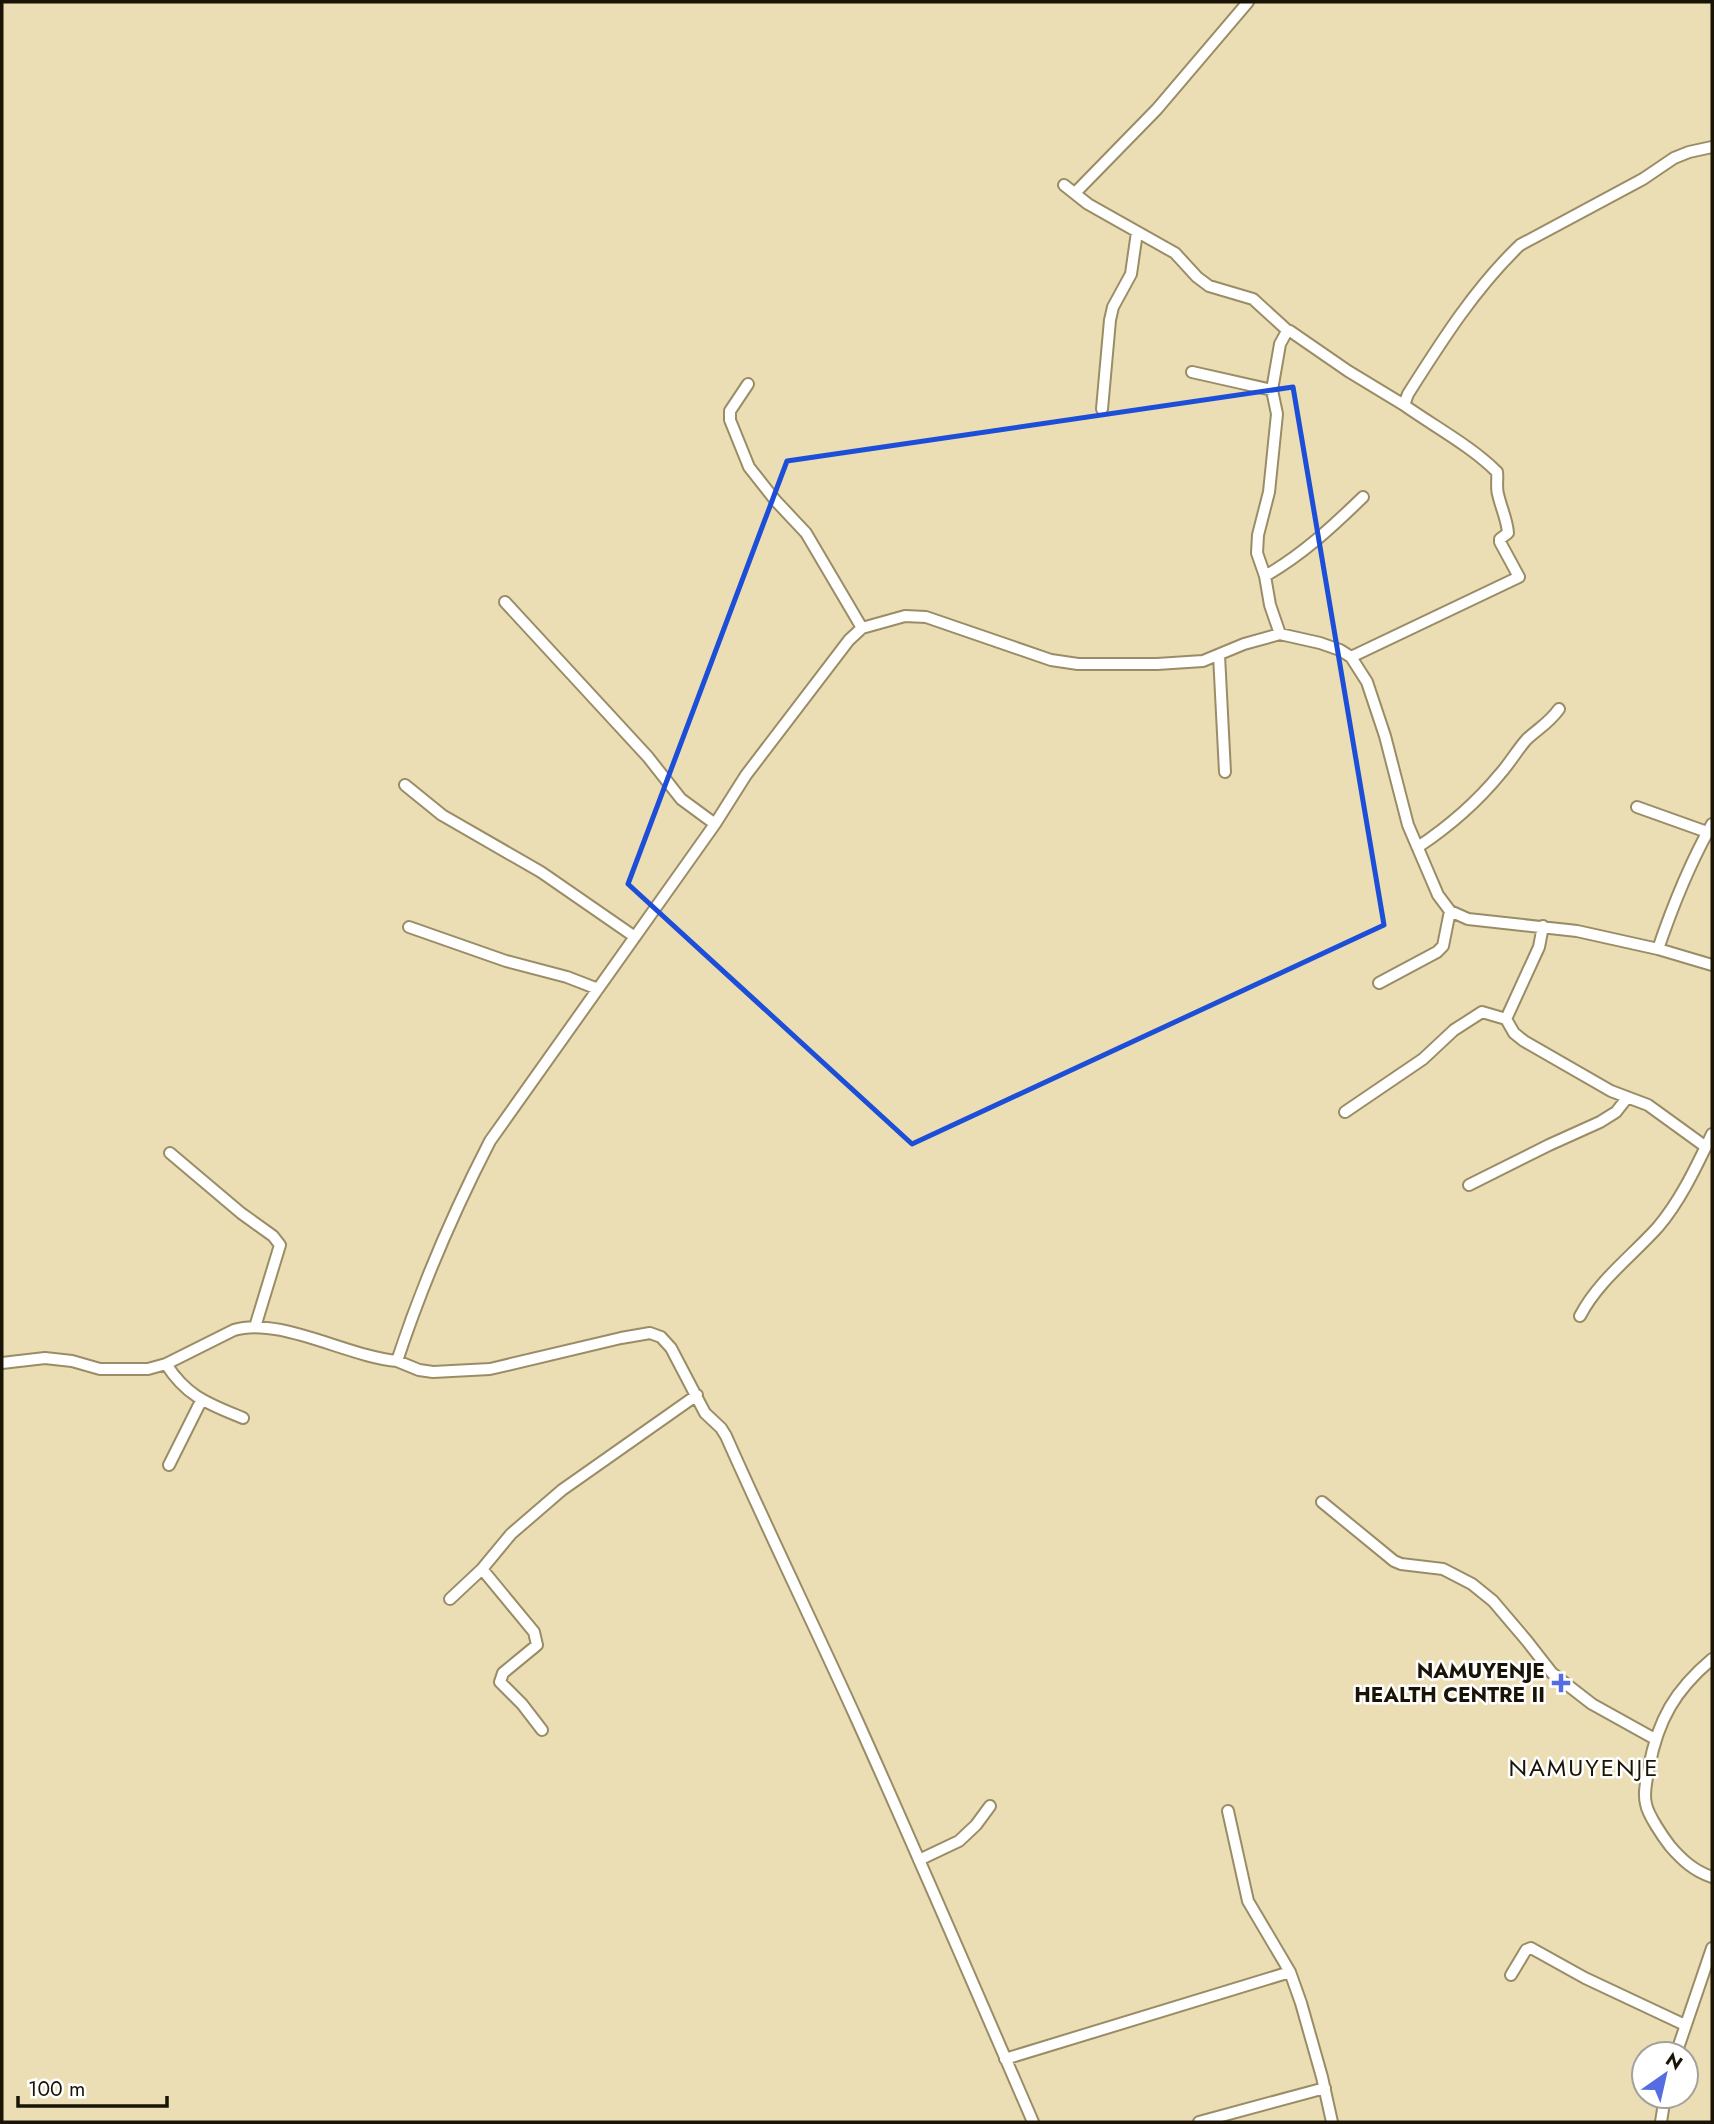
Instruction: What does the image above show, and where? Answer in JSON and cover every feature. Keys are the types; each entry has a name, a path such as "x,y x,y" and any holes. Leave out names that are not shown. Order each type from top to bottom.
{"street":[{"path":"1074,193 1157,109 1248,2"},
{"path":"1404,405 1408,394 1456,322 1520,245 1643,179 1674,158 1712,147"},
{"path":"1064,185 1088,204 1175,253 1209,286 1253,299 1288,331 1474,451 1497,472 1497,492 1508,533 1500,542 1519,577 1351,657"},
{"path":"1102,409 1110,320 1113,307 1131,274 1137,232"},
{"path":"1280,634 1257,553 1258,535 1269,492 1278,414 1272,390 1280,344 1288,331"},
{"path":"1192,372 1272,390"},
{"path":"748,384 730,411 730,420 749,467 806,533 862,628"},
{"path":"1265,576 1291,561 1324,535 1363,497"},
{"path":"505,602 648,757 681,799 715,824"},
{"path":"397,1361 430,1269 490,1140 715,824 746,775 801,700 849,640 862,628 905,616 926,617 1051,660 1078,664 1203,661 1265,636 1280,634 1320,643 1351,657 1367,682 1385,736 1408,825 1438,895 1450,911 1468,919 1577,931 1658,949 1712,965"},
{"path":"1219,655 1225,772"},
{"path":"1418,847 1438,833 1498,777 1528,739 1549,722 1559,709"},
{"path":"405,785 442,815 541,872 635,937"},
{"path":"1637,807 1710,828 1674,904 1658,949"},
{"path":"1379,983 1437,953 1443,946 1450,911"},
{"path":"1506,1019 1539,947 1543,926"},
{"path":"409,927 598,989"},
{"path":"1345,1112 1423,1059 1454,1030 1482,1012 1506,1019 1514,1033 1524,1041 1611,1091 1648,1105 1706,1147"},
{"path":"1469,1185 1600,1122 1616,1112 1627,1098"},
{"path":"1580,1316 1596,1292 1659,1225 1676,1201 1712,1134"},
{"path":"170,1153 241,1213 273,1236 280,1245 255,1327"},
{"path":"2,1363 45,1358 72,1361 100,1369 148,1369 166,1364 243,1327 272,1328 353,1352 397,1361 419,1370 433,1371 490,1369 621,1338 650,1333 661,1337 671,1348 705,1413 726,1436 855,1716 1032,2122"},
{"path":"166,1364 201,1401 243,1418"},
{"path":"450,1599 482,1569 511,1534 562,1490 697,1395"},
{"path":"169,1465 201,1401"},
{"path":"1322,1502 1394,1561 1443,1569 1472,1584 1493,1601 1552,1673 1592,1704 1655,1739"},
{"path":"482,1569 534,1632 537,1645 503,1673 500,1682 542,1730"},
{"path":"1712,1659 1675,1697 1660,1725 1646,1784 1646,1805 1664,1838 1691,1867 1712,1877"},
{"path":"919,1860 959,1840 976,1825 990,1806"},
{"path":"1228,1811 1248,1901 1290,1972 1325,2088 1332,2122"},
{"path":"1511,1975 1526,1950 1531,1948 1584,1978 1685,2025"},
{"path":"1680,2040 1712,1948"},
{"path":"1005,2059 1290,1972"},
{"path":"1199,2122 1325,2088"}],"highlighted area":[{"path":"1293,387 1384,925 912,1144 628,884 787,461"}],"place":[{"name":"NAMUYENJE HEALTH CENTRE II","path":"1561,1683"}],"district":[{"name":"NAMUYENJE","path":"1584,1767"}]}
